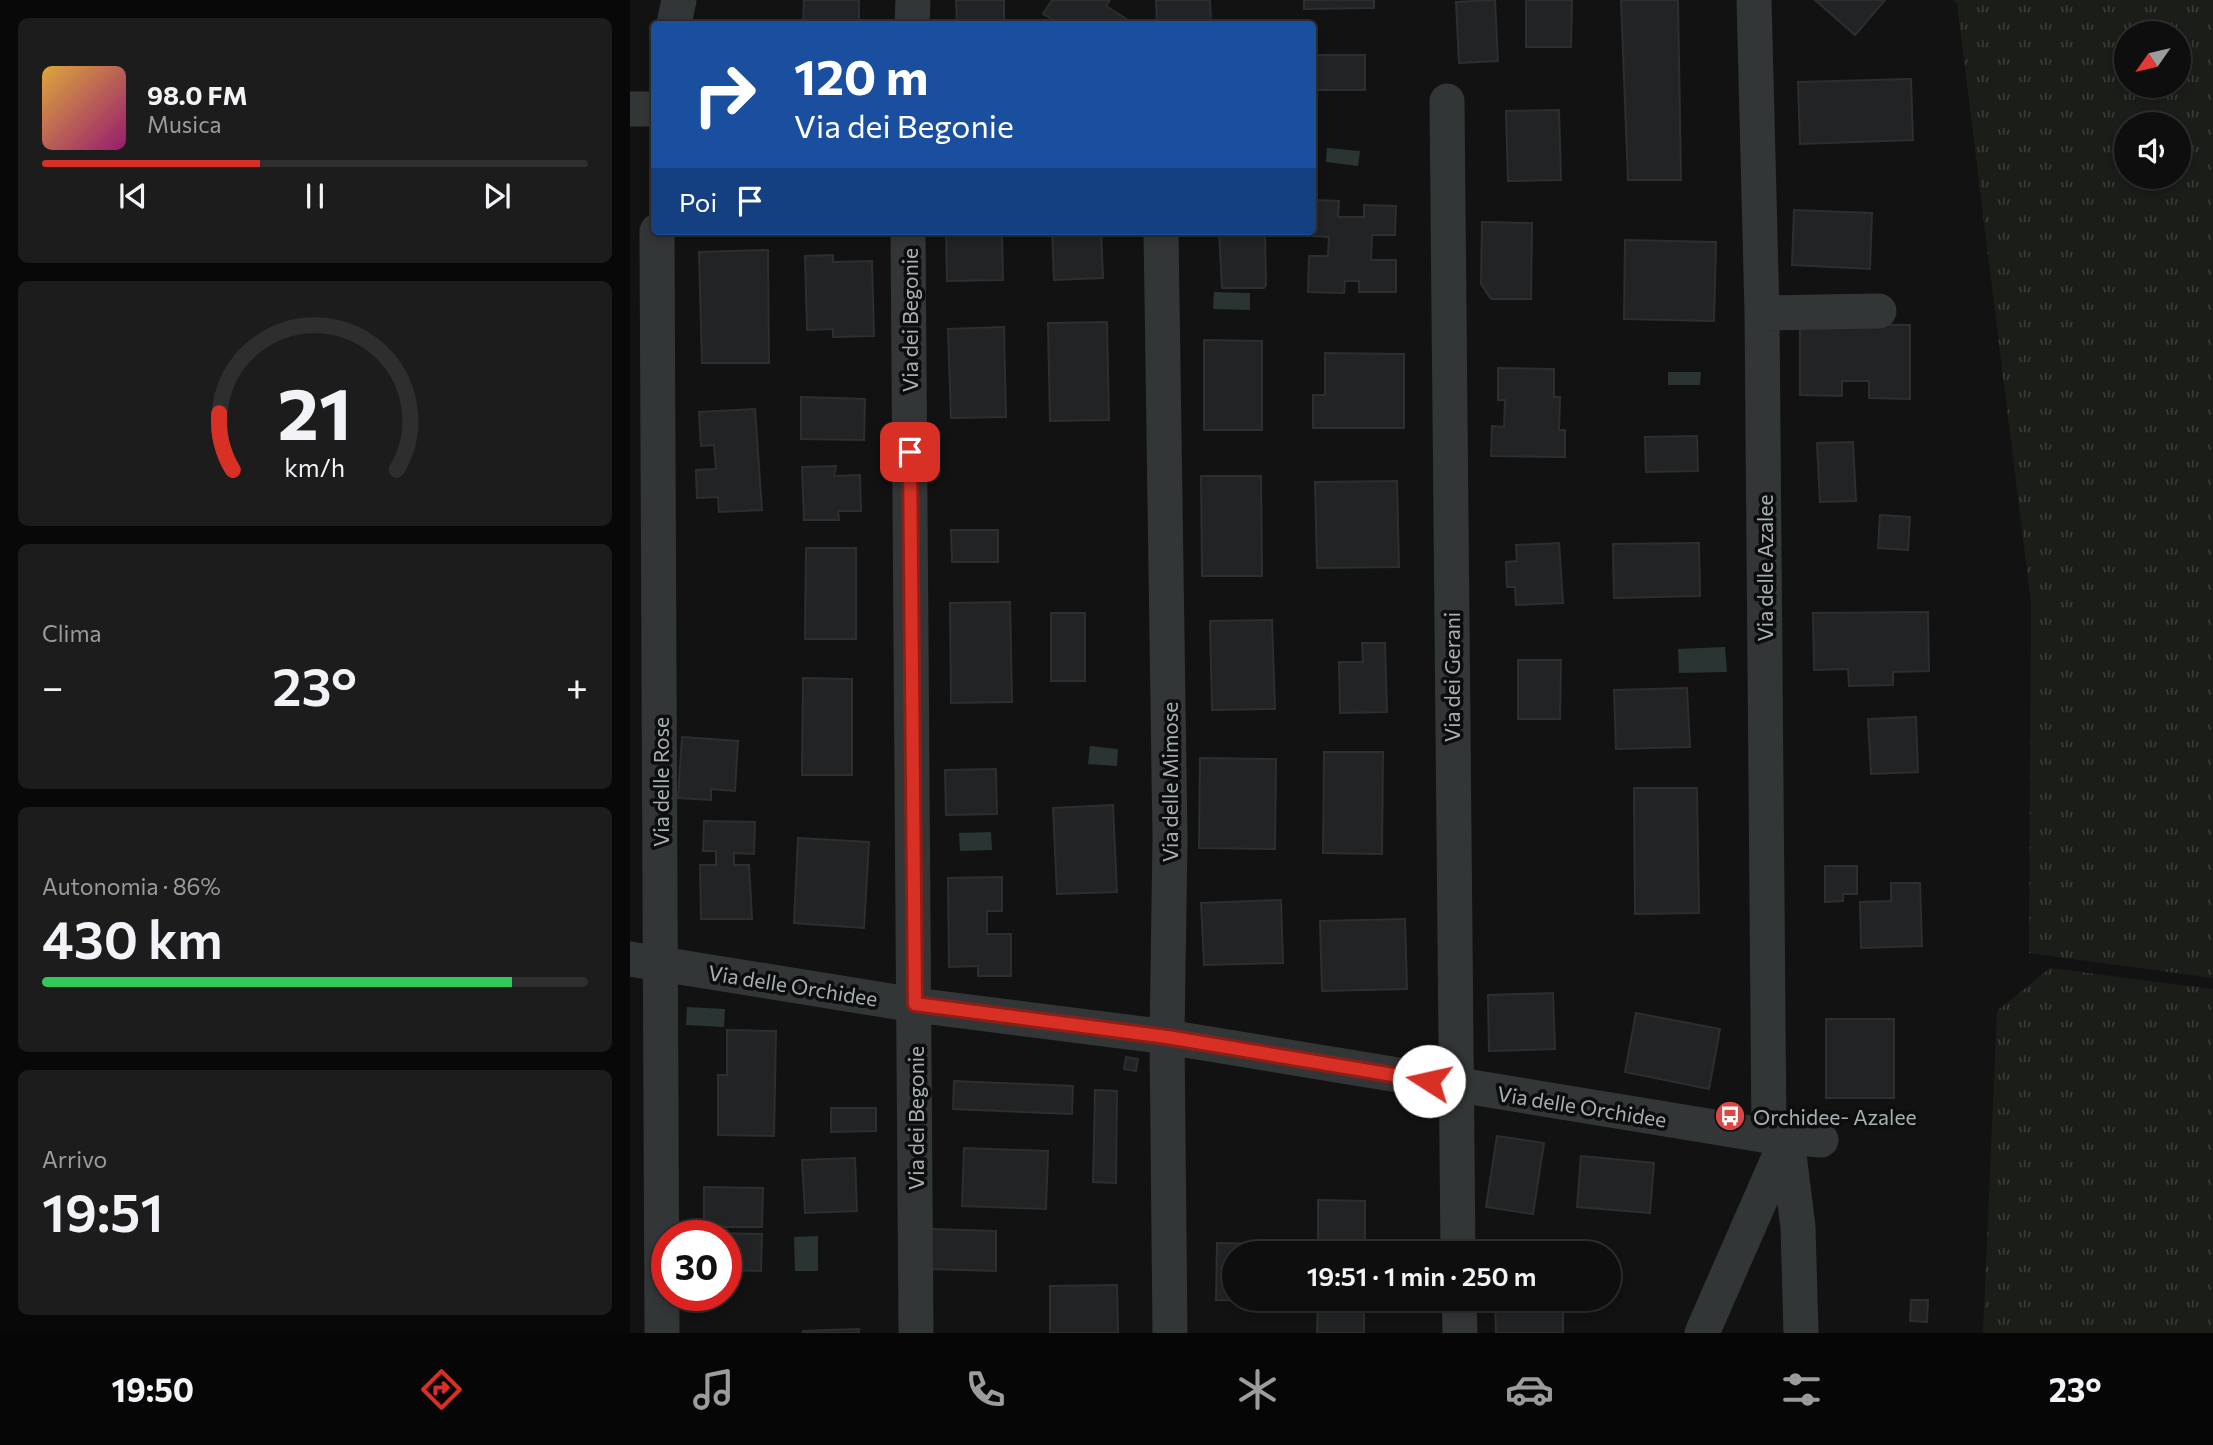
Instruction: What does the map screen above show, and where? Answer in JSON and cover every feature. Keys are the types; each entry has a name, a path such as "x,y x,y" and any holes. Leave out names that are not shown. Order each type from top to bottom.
{"street":[{"path":"675,21 679,0"},
{"path":"912,21 913,0"},
{"name":"Via delle Azalee","path":"1754,0 1778,1137"},
{"name":"Via dei Gerani","path":"1447,101 1458,1241"},
{"path":"630,109 651,109"},
{"name":"Via delle Rose","path":"657,235 645,962 662,1333"},
{"name":"Via dei Begonie","path":"908,235 916,1333"},
{"name":"Via delle Mimose","path":"1161,235 1170,839 1167,1037 1170,1333"},
{"path":"1762,313 1879,312"},
{"name":"Via delle Orchidee","path":"645,962 915,1004 1167,1037 1778,1137 1821,1140"},
{"path":"1702,1333 1778,1137"},
{"path":"1778,1137 1798,1227 1801,1333"},
{"path":"1459,1311 1460,1333"}],"green space":[{"path":"1953,0 2213,0 2213,978 2029,953 2031,603 1957,4"},
{"path":"2050,968 2213,989 2213,1333 1983,1333 1997,1011"}],"shaded area":[{"path":"1327,148 1360,151 1358,166 1326,162"},
{"path":"1214,292 1250,293 1250,310 1213,309"},
{"path":"1668,372 1701,372 1700,385 1668,385"},
{"path":"1725,647 1727,672 1679,673 1678,649"},
{"path":"1090,746 1118,749 1117,766 1088,764"},
{"path":"991,832 992,850 960,851 959,833"},
{"path":"687,1007 725,1009 724,1027 686,1025"},
{"path":"818,1236 818,1271 795,1271 794,1237"}],"building":[{"path":"804,0 859,0 859,21 803,21"},
{"path":"956,0 1004,0 1004,21 957,21"},
{"path":"1052,0 1110,0 1106,6 1128,20 1056,21 1043,14"},
{"path":"1156,0 1210,0 1211,21 1157,21"},
{"path":"1304,0 1374,0 1374,8 1304,9"},
{"path":"1495,0 1498,61 1459,63 1456,2"},
{"path":"1526,0 1572,0 1571,47 1526,47"},
{"path":"1621,0 1678,0 1681,180 1628,180"},
{"path":"1815,0 1885,0 1855,35"},
{"path":"1316,55 1365,55 1365,90 1316,90"},
{"path":"1911,79 1913,140 1800,144 1798,82"},
{"path":"1559,110 1561,180 1508,181 1506,111"},
{"path":"1316,200 1339,201 1338,217 1364,217 1364,205 1396,206 1395,235 1372,235 1371,260 1396,260 1396,292 1359,292 1359,281 1345,281 1344,293 1308,292 1309,256 1328,256 1329,237 1313,236 1316,235"},
{"path":"1794,210 1872,213 1870,269 1792,265"},
{"path":"1482,222 1532,223 1531,299 1491,299 1481,284"},
{"path":"946,235 1002,235 1003,280 947,281"},
{"path":"1052,235 1101,235 1103,278 1054,280"},
{"path":"1219,235 1265,235 1264,288 1222,288"},
{"path":"1625,240 1716,242 1714,321 1624,319"},
{"path":"768,250 769,363 702,363 699,252"},
{"path":"833,255 833,262 872,261 874,336 833,337 833,329 807,330 805,256"},
{"path":"1107,322 1109,420 1050,421 1048,323"},
{"path":"1800,324 1910,325 1910,399 1869,398 1869,381 1842,381 1842,396 1800,395"},
{"path":"1004,327 1006,417 951,418 948,329"},
{"path":"1204,340 1262,341 1262,430 1204,430"},
{"path":"1325,353 1404,354 1404,428 1313,428 1313,395 1325,395"},
{"path":"1498,368 1554,369 1554,397 1560,397 1559,430 1565,430 1565,457 1491,456 1492,426 1504,427 1505,400 1498,400"},
{"path":"801,397 865,399 864,440 801,439"},
{"path":"755,409 762,510 719,512 718,497 697,498 696,470 716,469 714,445 701,446 699,412"},
{"path":"1697,436 1698,471 1646,472 1645,437"},
{"path":"1853,442 1856,501 1820,502 1817,443"},
{"path":"836,466 834,476 860,475 861,511 838,511 839,520 804,520 802,467"},
{"path":"1201,476 1261,476 1262,576 1202,576"},
{"path":"1397,481 1399,567 1317,568 1315,482"},
{"path":"1880,515 1910,517 1908,550 1878,548"},
{"path":"951,530 998,530 998,562 952,562"},
{"path":"1559,543 1563,603 1516,605 1515,587 1507,587 1506,562 1517,561 1516,545"},
{"path":"1699,543 1700,596 1614,598 1613,544"},
{"path":"806,548 856,548 856,639 805,639"},
{"path":"1010,602 1012,702 951,703 950,603"},
{"path":"1928,612 1929,671 1893,672 1893,685 1849,686 1848,669 1814,670 1813,613"},
{"path":"1051,613 1085,613 1085,681 1051,681"},
{"path":"1272,620 1275,709 1212,710 1210,621"},
{"path":"1362,643 1385,643 1387,712 1340,713 1339,662 1363,662"},
{"path":"1518,660 1561,660 1560,719 1518,719"},
{"path":"803,678 852,679 852,775 802,775"},
{"path":"1687,688 1690,747 1616,749 1614,690"},
{"path":"1916,717 1918,772 1871,774 1868,719"},
{"path":"682,737 738,741 735,791 711,789 711,800 678,798"},
{"path":"1324,752 1383,752 1382,854 1323,853"},
{"path":"1200,758 1276,759 1275,849 1199,848"},
{"path":"996,769 997,814 946,815 945,770"},
{"path":"1634,788 1697,788 1699,913 1635,914"},
{"path":"1113,805 1117,892 1057,894 1053,808"},
{"path":"704,821 755,822 754,854 734,853 734,865 749,865 752,919 701,919 700,865 716,865 716,851 703,851"},
{"path":"798,838 869,842 864,928 794,923"},
{"path":"1825,866 1857,866 1857,894 1843,894 1843,901 1825,902"},
{"path":"1002,877 1002,911 987,911 987,934 1011,934 1011,976 978,976 978,966 949,967 948,878"},
{"path":"1891,883 1920,883 1922,946 1861,948 1860,902 1891,901"},
{"path":"1281,900 1283,963 1204,965 1201,903"},
{"path":"1405,919 1407,989 1322,991 1320,921"},
{"path":"1553,993 1555,1049 1489,1051 1488,995"},
{"path":"1636,1013 1720,1029 1709,1089 1625,1072"},
{"path":"1826,1019 1894,1019 1894,1098 1826,1098"},
{"path":"727,1030 776,1031 774,1136 718,1135 718,1075 727,1075"},
{"path":"1126,1057 1138,1059 1136,1071 1124,1069"},
{"path":"954,1081 1073,1086 1072,1114 953,1109"},
{"path":"1095,1090 1117,1091 1116,1183 1093,1182"},
{"path":"831,1108 876,1108 876,1131 831,1132"},
{"path":"1497,1136 1544,1143 1533,1214 1486,1207"},
{"path":"964,1148 1048,1151 1046,1209 962,1206"},
{"path":"1581,1156 1654,1163 1650,1213 1577,1207"},
{"path":"855,1158 857,1211 805,1213 802,1160"},
{"path":"704,1187 763,1188 762,1227 742,1227 742,1220 704,1220"},
{"path":"1318,1200 1365,1201 1365,1241 1318,1241"},
{"path":"930,1229 996,1231 996,1271 929,1269"},
{"path":"742,1234 762,1234 761,1271 742,1270"},
{"path":"1217,1243 1222,1243 1222,1300 1216,1300"},
{"path":"1117,1285 1118,1333 1050,1333 1050,1286"},
{"path":"1911,1300 1928,1300 1927,1322 1910,1321"},
{"path":"1318,1311 1364,1311 1364,1333 1317,1333"},
{"path":"1495,1311 1563,1311 1563,1333 1496,1333"},
{"path":"859,1329 859,1333 803,1333 803,1331"}],"place":[{"name":"Orchidee- Azalee","path":"1730,1116"}],"route":[{"path":"910,452 915,1004 1167,1037 1429,1081"}]}
